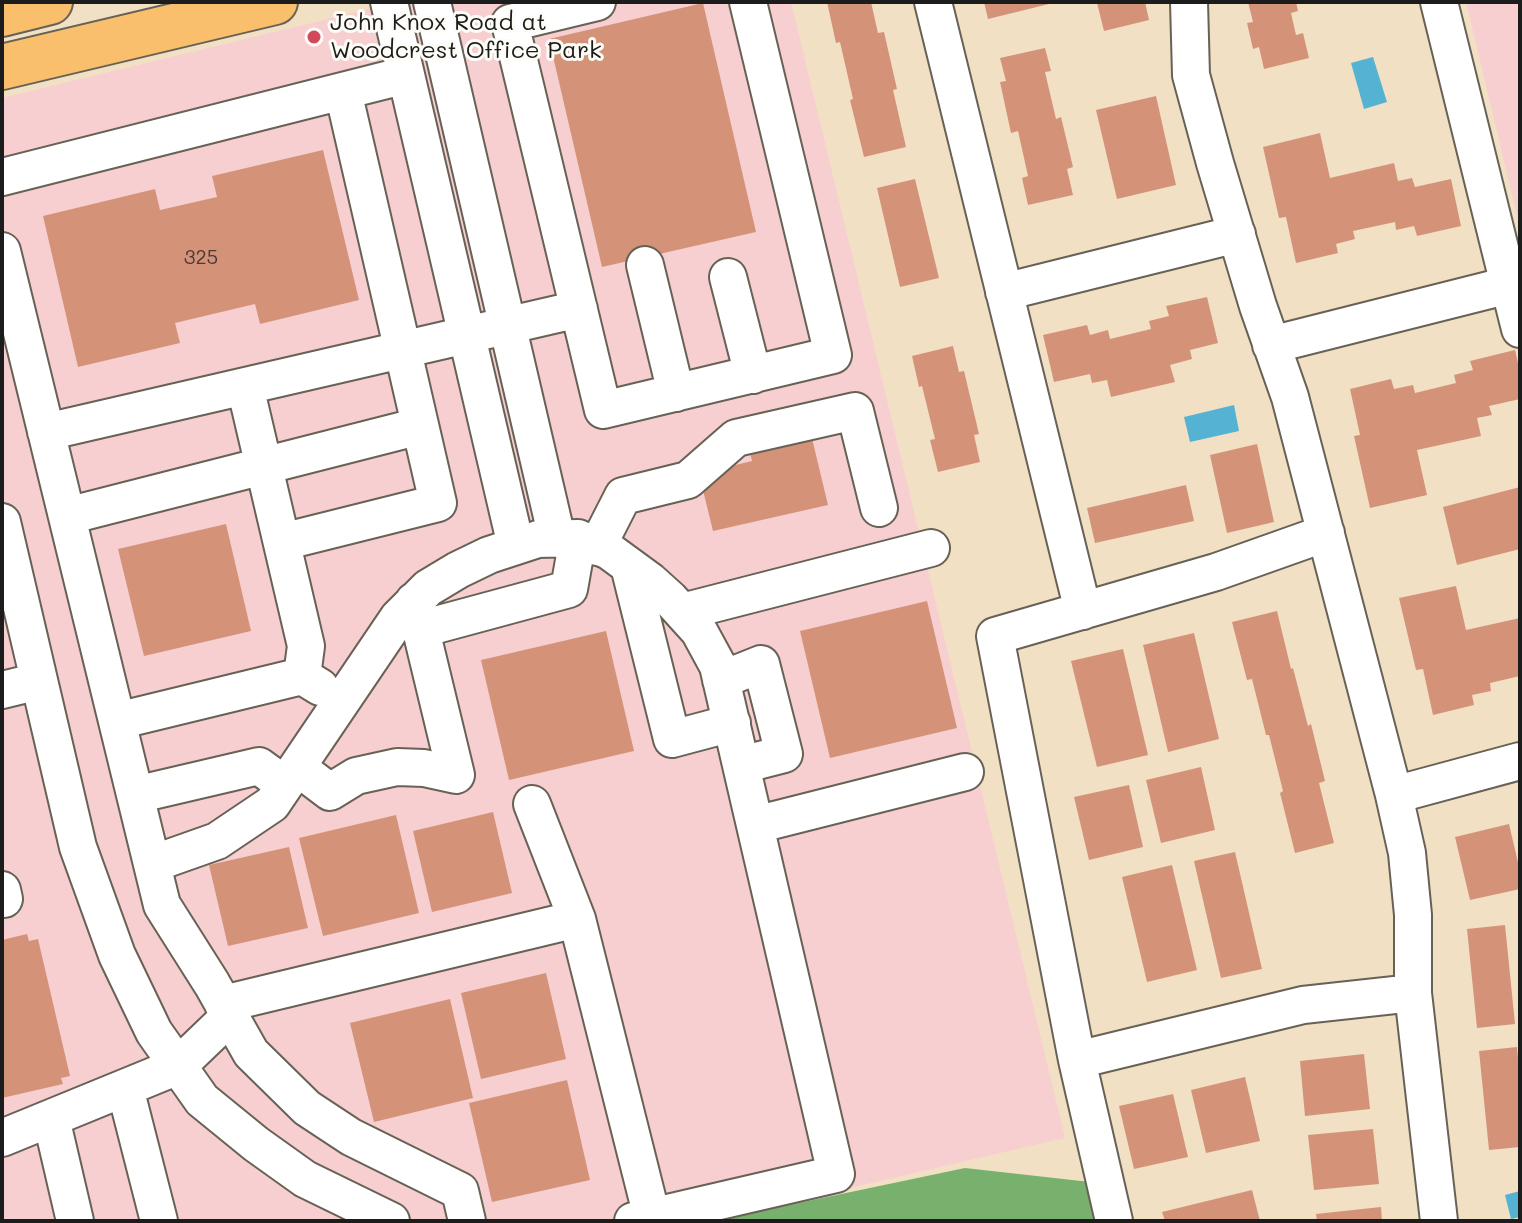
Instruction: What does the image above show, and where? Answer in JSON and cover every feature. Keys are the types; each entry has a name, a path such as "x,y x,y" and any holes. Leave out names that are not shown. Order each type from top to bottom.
{"main road":[{"path":"2,14 50,2"},
{"path":"2,67 275,2"}],"street":[{"path":"389,2 516,546"},
{"path":"152,864 217,841 272,804 398,618 569,589 577,541 508,325 432,2"},
{"path":"597,2 510,23 603,410 833,355 748,2"},
{"path":"933,2 1083,611"},
{"path":"1189,2 1191,75 1258,306 1290,397 1407,853 1413,915 1413,993 1439,1221"},
{"path":"1439,2 1520,329"},
{"path":"2,177 406,75"},
{"path":"282,542 438,503 343,91"},
{"path":"1004,292 1237,234"},
{"path":"2,251 7,290 46,432 162,905 251,1053 307,1108 351,1137 460,1191 467,1221"},
{"path":"645,265 676,393"},
{"path":"728,277 753,375"},
{"path":"1271,345 1509,285"},
{"path":"46,432 579,309"},
{"path":"245,386 306,646 302,676"},
{"path":"577,541 623,496 688,480 736,438 855,411 879,508"},
{"path":"67,516 420,426"},
{"path":"2,522 78,847 117,955 154,1032 202,1100 256,1144 305,1179 391,1221"},
{"path":"1114,1221 1077,1060 995,636 1216,572 1326,533"},
{"path":"135,795 259,766 330,792 356,776 397,767 424,768 456,775 418,615 428,588 489,555 538,539 577,541 609,551 650,581 682,612 699,631 718,666 836,1174 642,1219 577,919 532,804"},
{"path":"682,612 931,548"},
{"path":"629,566 672,739 732,723"},
{"path":"721,680 761,664 784,754 741,765"},
{"path":"117,721 302,676 342,700"},
{"path":"2,690 39,681"},
{"path":"1394,795 1520,761"},
{"path":"755,825 965,772"},
{"path":"2,890 2,899"},
{"path":"2,1138 178,1066 227,1010 577,919"},
{"path":"1077,1060 1303,1005 1413,993"},
{"path":"125,1088 159,1221"},
{"path":"51,1118 75,1221"}],"shaded area":[{"path":"398,2 791,2 1065,1138 707,1221 2,1221 2,98"},
{"path":"1466,2 1520,2 1520,228"}],"green space":[{"path":"965,1168 1090,1182 1103,1221 713,1221"}],"water":[{"path":"1373,57 1387,102 1364,109 1351,63"},
{"path":"1234,405 1239,431 1190,442 1184,417"},
{"path":"1520,1191 1520,1217 1511,1219 1505,1195"}],"building":[{"path":"827,2 871,2 878,33 884,32 906,147 864,157 840,42 836,43"},
{"path":"984,2 1053,2 1053,3 988,19"},
{"path":"1145,2 1149,20 1104,31 1097,3"},
{"path":"1248,2 1296,2 1298,11 1291,13 1296,35 1303,33 1309,58 1264,69 1259,47 1253,49 1247,23 1253,22"},
{"path":"703,3 756,232 602,267 549,39"},
{"path":"1045,48 1051,71 1045,72 1056,119 1061,117 1073,167 1067,169 1073,195 1028,205 1022,178 1028,176 1018,131 1011,133 1000,82 1006,81 1000,58"},
{"path":"1156,96 1176,185 1117,199 1096,110"},
{"path":"1320,133 1330,178 1394,163 1398,181 1412,178 1415,187 1451,179 1461,226 1417,236 1414,226 1396,230 1395,222 1353,231 1355,239 1336,244 1338,253 1296,263 1286,217 1279,218 1263,147"},
{"path":"323,150 359,300 260,324 255,304 175,323 180,343 78,367 43,216 155,189 160,210 217,197 212,176"},
{"path":"915,179 939,278 900,287 877,188"},
{"path":"1207,297 1218,343 1190,350 1192,359 1170,365 1175,382 1111,397 1107,380 1092,383 1090,374 1054,382 1043,335 1087,325 1090,335 1108,330 1110,339 1151,329 1149,321 1169,316 1166,306"},
{"path":"953,346 959,372 964,371 979,434 974,435 980,462 938,472 930,440 935,439 912,356"},
{"path":"1515,350 1520,372 1520,399 1489,406 1492,415 1477,418 1481,436 1417,450 1427,495 1370,508 1354,436 1360,435 1350,389 1391,379 1394,389 1413,385 1415,393 1456,383 1454,375 1473,370 1470,361"},
{"path":"810,430 828,505 713,531 701,482 715,470 752,461 748,444"},
{"path":"1257,444 1274,522 1227,533 1210,455"},
{"path":"1186,485 1194,521 1095,543 1087,508"},
{"path":"1520,487 1520,549 1457,565 1443,507"},
{"path":"226,524 251,631 144,656 118,549"},
{"path":"1456,586 1466,630 1520,618 1520,676 1490,683 1491,691 1472,695 1474,705 1433,715 1423,669 1416,670 1399,598"},
{"path":"927,601 957,728 830,758 800,631"},
{"path":"1277,611 1308,726 1311,724 1325,781 1319,783 1334,843 1295,853 1269,735 1266,735 1252,679 1247,680 1232,622"},
{"path":"606,631 634,751 509,780 481,660"},
{"path":"1194,633 1219,739 1168,752 1143,645"},
{"path":"1123,649 1148,755 1097,767 1071,661"},
{"path":"1201,767 1215,830 1161,843 1146,780"},
{"path":"1129,785 1143,847 1089,860 1074,797"},
{"path":"493,812 512,893 432,912 413,831"},
{"path":"396,815 419,913 323,936 299,838"},
{"path":"1509,824 1520,871 1520,889 1470,900 1455,837"},
{"path":"289,847 308,928 228,946 209,865"},
{"path":"1235,852 1262,969 1221,978 1194,861"},
{"path":"1172,865 1197,970 1147,982 1122,877"},
{"path":"1505,925 1515,1024 1477,1028 1467,929"},
{"path":"27,934 29,941 38,939 70,1076 61,1078 63,1084 2,1098 2,940"},
{"path":"546,973 566,1059 481,1079 461,993"},
{"path":"450,999 473,1098 374,1122 350,1023"},
{"path":"1517,1047 1520,1147 1489,1150 1479,1051"},
{"path":"1364,1054 1370,1109 1305,1116 1300,1061"},
{"path":"1245,1077 1260,1141 1206,1153 1191,1090"},
{"path":"567,1080 590,1180 492,1202 469,1103"},
{"path":"1173,1094 1188,1157 1134,1169 1119,1106"},
{"path":"1373,1129 1379,1184 1314,1190 1308,1135"},
{"path":"1252,1190 1260,1221 1165,1221 1162,1212"},
{"path":"1381,1207 1382,1221 1317,1221 1316,1214"}],"place":[{"name":"John Knox Road at Woodcrest Office Park","path":"314,37"}]}
